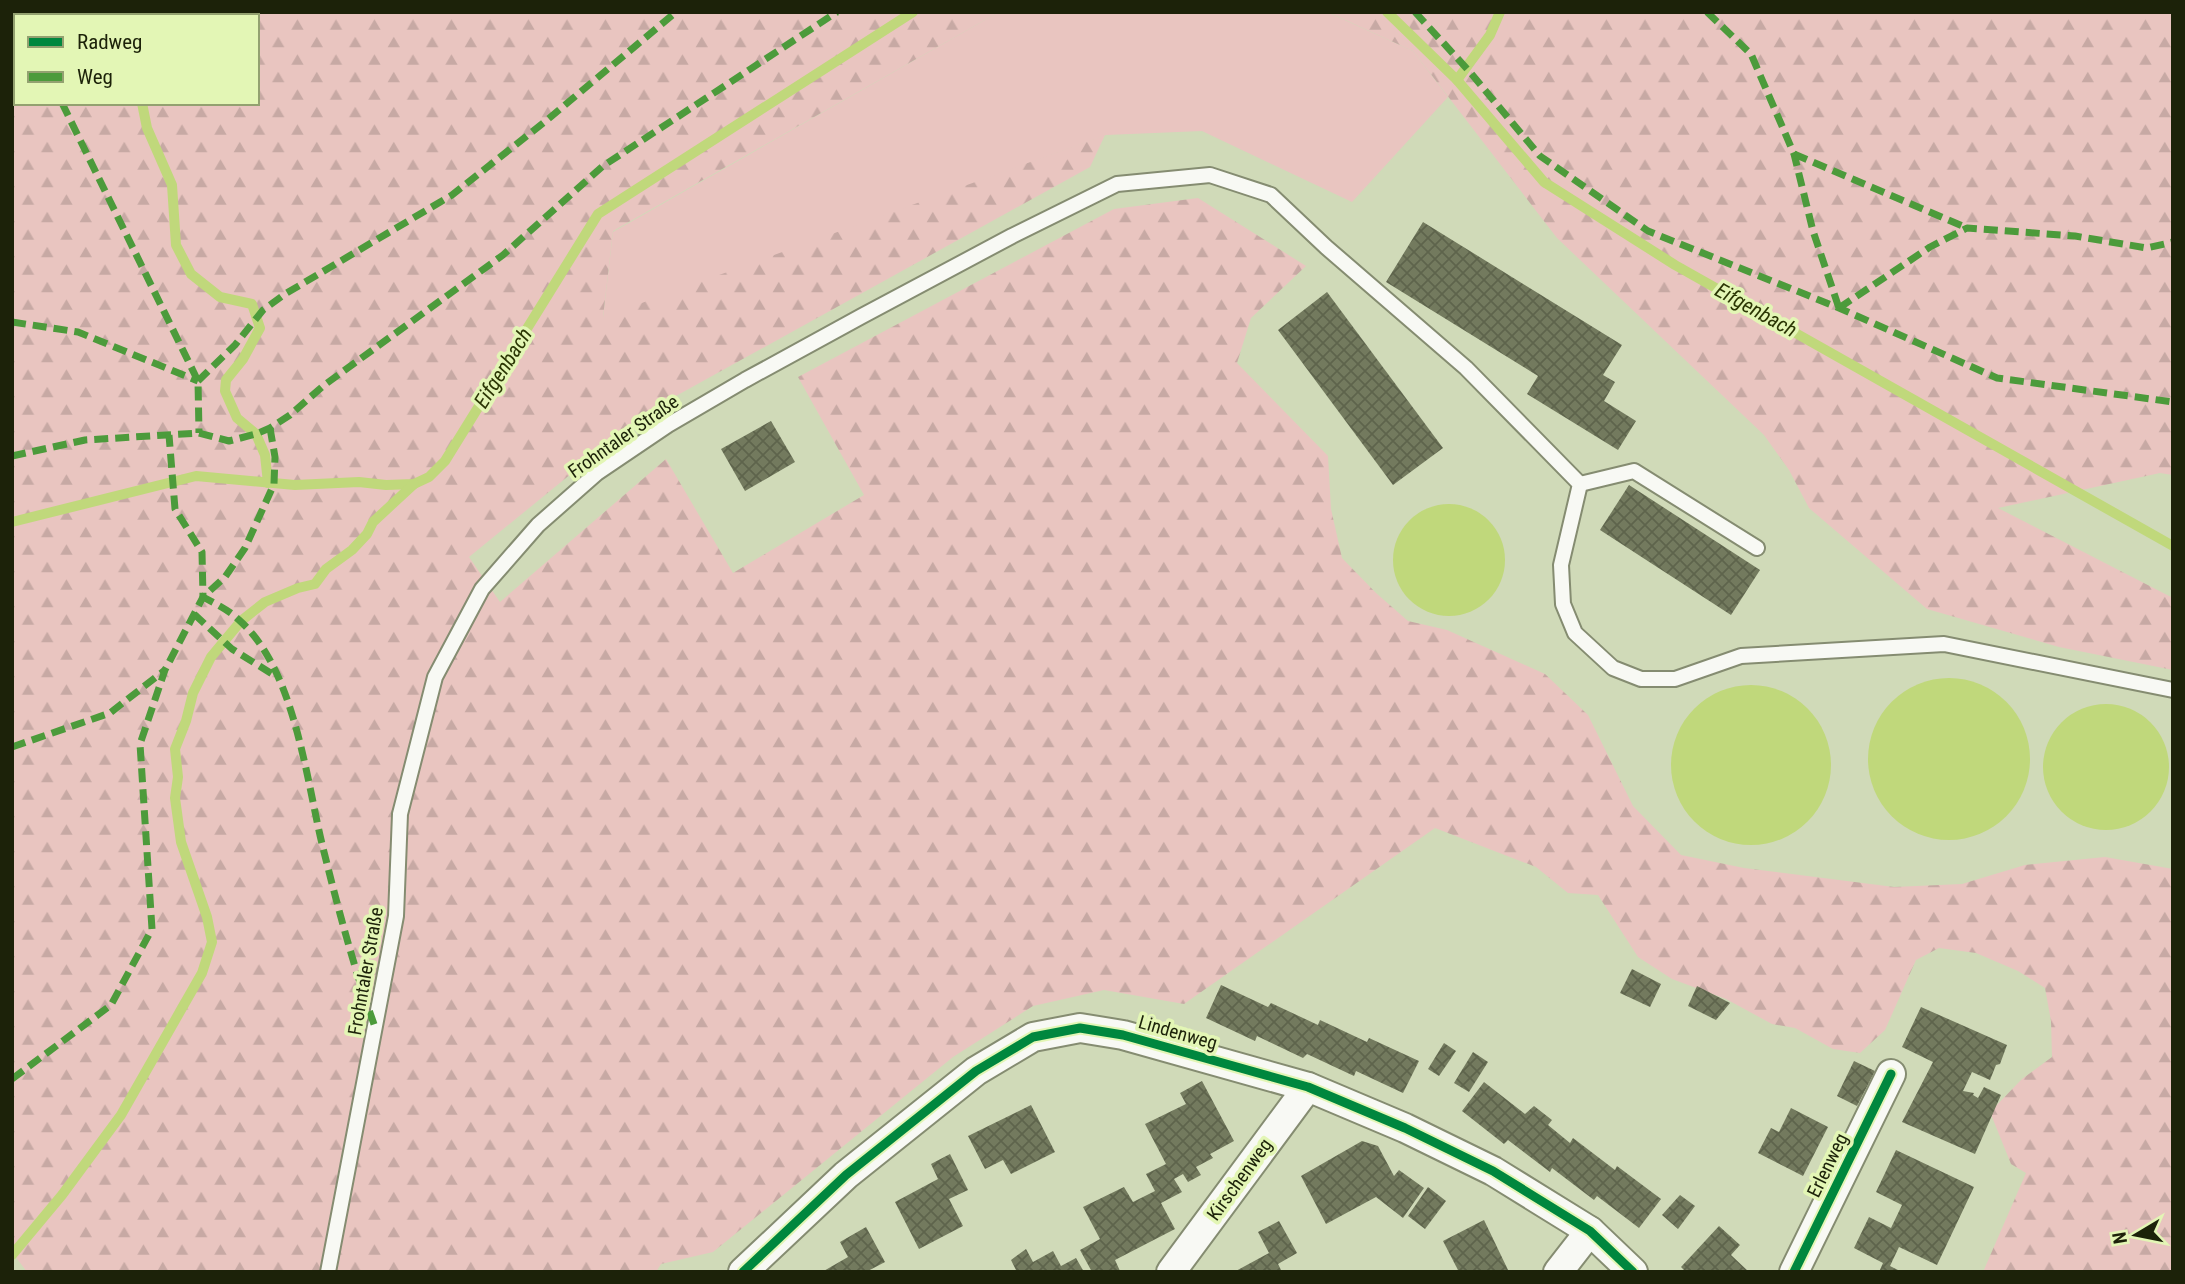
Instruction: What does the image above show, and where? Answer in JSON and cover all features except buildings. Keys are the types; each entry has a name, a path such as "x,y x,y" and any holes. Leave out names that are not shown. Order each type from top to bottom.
{"street":[{"name":"Lindenweg","path":"743,1272 846,1175 976,1071 1033,1037 1080,1028 1123,1035 1308,1087 1405,1128 1493,1171 1590,1231 1633,1272"},
{"name":"Erlenweg","path":"1794,1272 1891,1073"},
{"name":"Kirschenweg","path":"1171,1272 1308,1087"},
{"path":"1558,1272 1590,1231"}],"lane":[{"name":"Frohntaler Straße","path":"328,1272 396,916 400,814 435,677 482,589 538,525 597,473 668,425 745,380 1012,236 1116,184 1210,175 1271,195 1326,247 1466,368 1580,484"},
{"path":"1757,548 1634,471 1580,484 1561,565 1563,604 1575,633 1613,668 1641,679 1675,679 1741,656 1944,644 2173,690"}],"green space":[{"path":"12,12 999,12 613,231 603,317 1105,135 1090,167 647,412 469,557 500,602 666,459 733,573 864,495 798,377 1114,209 1198,198 1306,266 1251,318 1237,363 1328,456 1331,509 1342,558 1408,621 1447,630 1545,674 1588,715 1633,806 1681,855 1744,868 1894,887 1962,884 2025,865 2105,857 2173,869 2173,1272 1983,1272 2026,1173 2011,1164 1990,1112 2022,1079 2052,1057 2051,1021 2045,988 2018,971 1976,953 1939,948 1916,960 1885,1030 1860,1053 1833,1049 1795,1028 1772,1024 1726,999 1672,979 1638,957 1598,895 1568,893 1536,867 1435,828 1184,1004 1104,990 1033,1006 953,1057 713,1252 661,1264 656,1272 27,1272 12,1252"},
{"path":"999,12 1327,12 1413,51 1448,97 1352,202 1202,131 1106,135 603,318 613,232"},
{"path":"1328,12 2173,12 2173,475 2160,473 1998,508 2173,598 2173,670 2059,647 1927,609 1809,508 1789,470 1764,435 1557,238 1413,51"}],"shaded area":[{"path":"1449,504 1470,508 1488,521 1501,539 1505,560 1501,581 1488,599 1470,612 1449,616 1428,612 1410,599 1397,581 1393,560 1397,539 1410,521 1428,508"},
{"path":"1949,678 1980,685 2006,702 2023,728 2030,759 2023,790 2006,816 1980,833 1949,840 1918,833 1892,816 1875,790 1868,759 1875,728 1892,702 1918,685"},
{"path":"1751,685 1782,691 1808,708 1825,734 1831,765 1825,796 1808,822 1782,839 1751,845 1720,839 1694,822 1677,796 1671,765 1677,734 1694,708 1720,691"},
{"path":"2106,704 2130,708 2151,722 2165,743 2169,767 2165,791 2151,812 2130,826 2106,830 2082,826 2061,812 2047,791 2043,767 2047,743 2061,722 2082,708"}],"waterway":[{"name":"Eifgenbach","path":"12,522 196,476 295,485 359,482 414,484 429,477 445,461 598,214 913,12"},
{"name":"Eifgenbach","path":"1387,12 1457,80 1544,182 1675,265 2173,546"},
{"path":"1457,80 1490,35 1500,12"},
{"path":"142,105 147,128 172,185 176,245 191,274 220,297 252,304 260,328 243,359 226,380 225,391 237,418 256,434 265,455 268,483"},
{"path":"12,1255 62,1195 121,1115 202,973 212,942 207,917 181,842 175,798 178,777 175,749 193,693 211,657 241,621 265,602 315,584 326,569 352,550 367,534 373,522 414,484"}],"marked path":[{"path":"198,381 235,345 263,310 285,294 452,195 676,12"},
{"path":"12,456 85,440 199,433 229,441 270,428 290,415 323,386 503,255 603,166 837,12"},
{"path":"1415,12 1469,71 1540,156 1648,231 1839,308 1997,378 2173,402"},
{"path":"1707,12 1751,54 1794,154 1813,231 1839,308"},
{"path":"63,105 198,381 199,433"},
{"path":"1794,154 1967,228"},
{"path":"1839,308 1930,247 1967,228 2075,236 2147,248 2173,242"},
{"path":"12,322 78,332 198,381"},
{"path":"270,428 275,457 274,484 245,548 225,577 203,597 235,616 258,641 286,695 304,758 341,916 375,1027"},
{"path":"12,1079 111,1005 152,929 140,744 165,670 203,597 202,552 175,509 169,435"},
{"path":"194,614 232,649 277,677"},
{"path":"12,747 110,713 165,670"}],"cycle path":[{"path":"743,1272 846,1175 976,1071 1033,1037 1080,1028 1123,1035 1308,1087 1405,1128 1493,1171 1590,1231 1633,1272"},
{"path":"1794,1272 1891,1074"}]}
